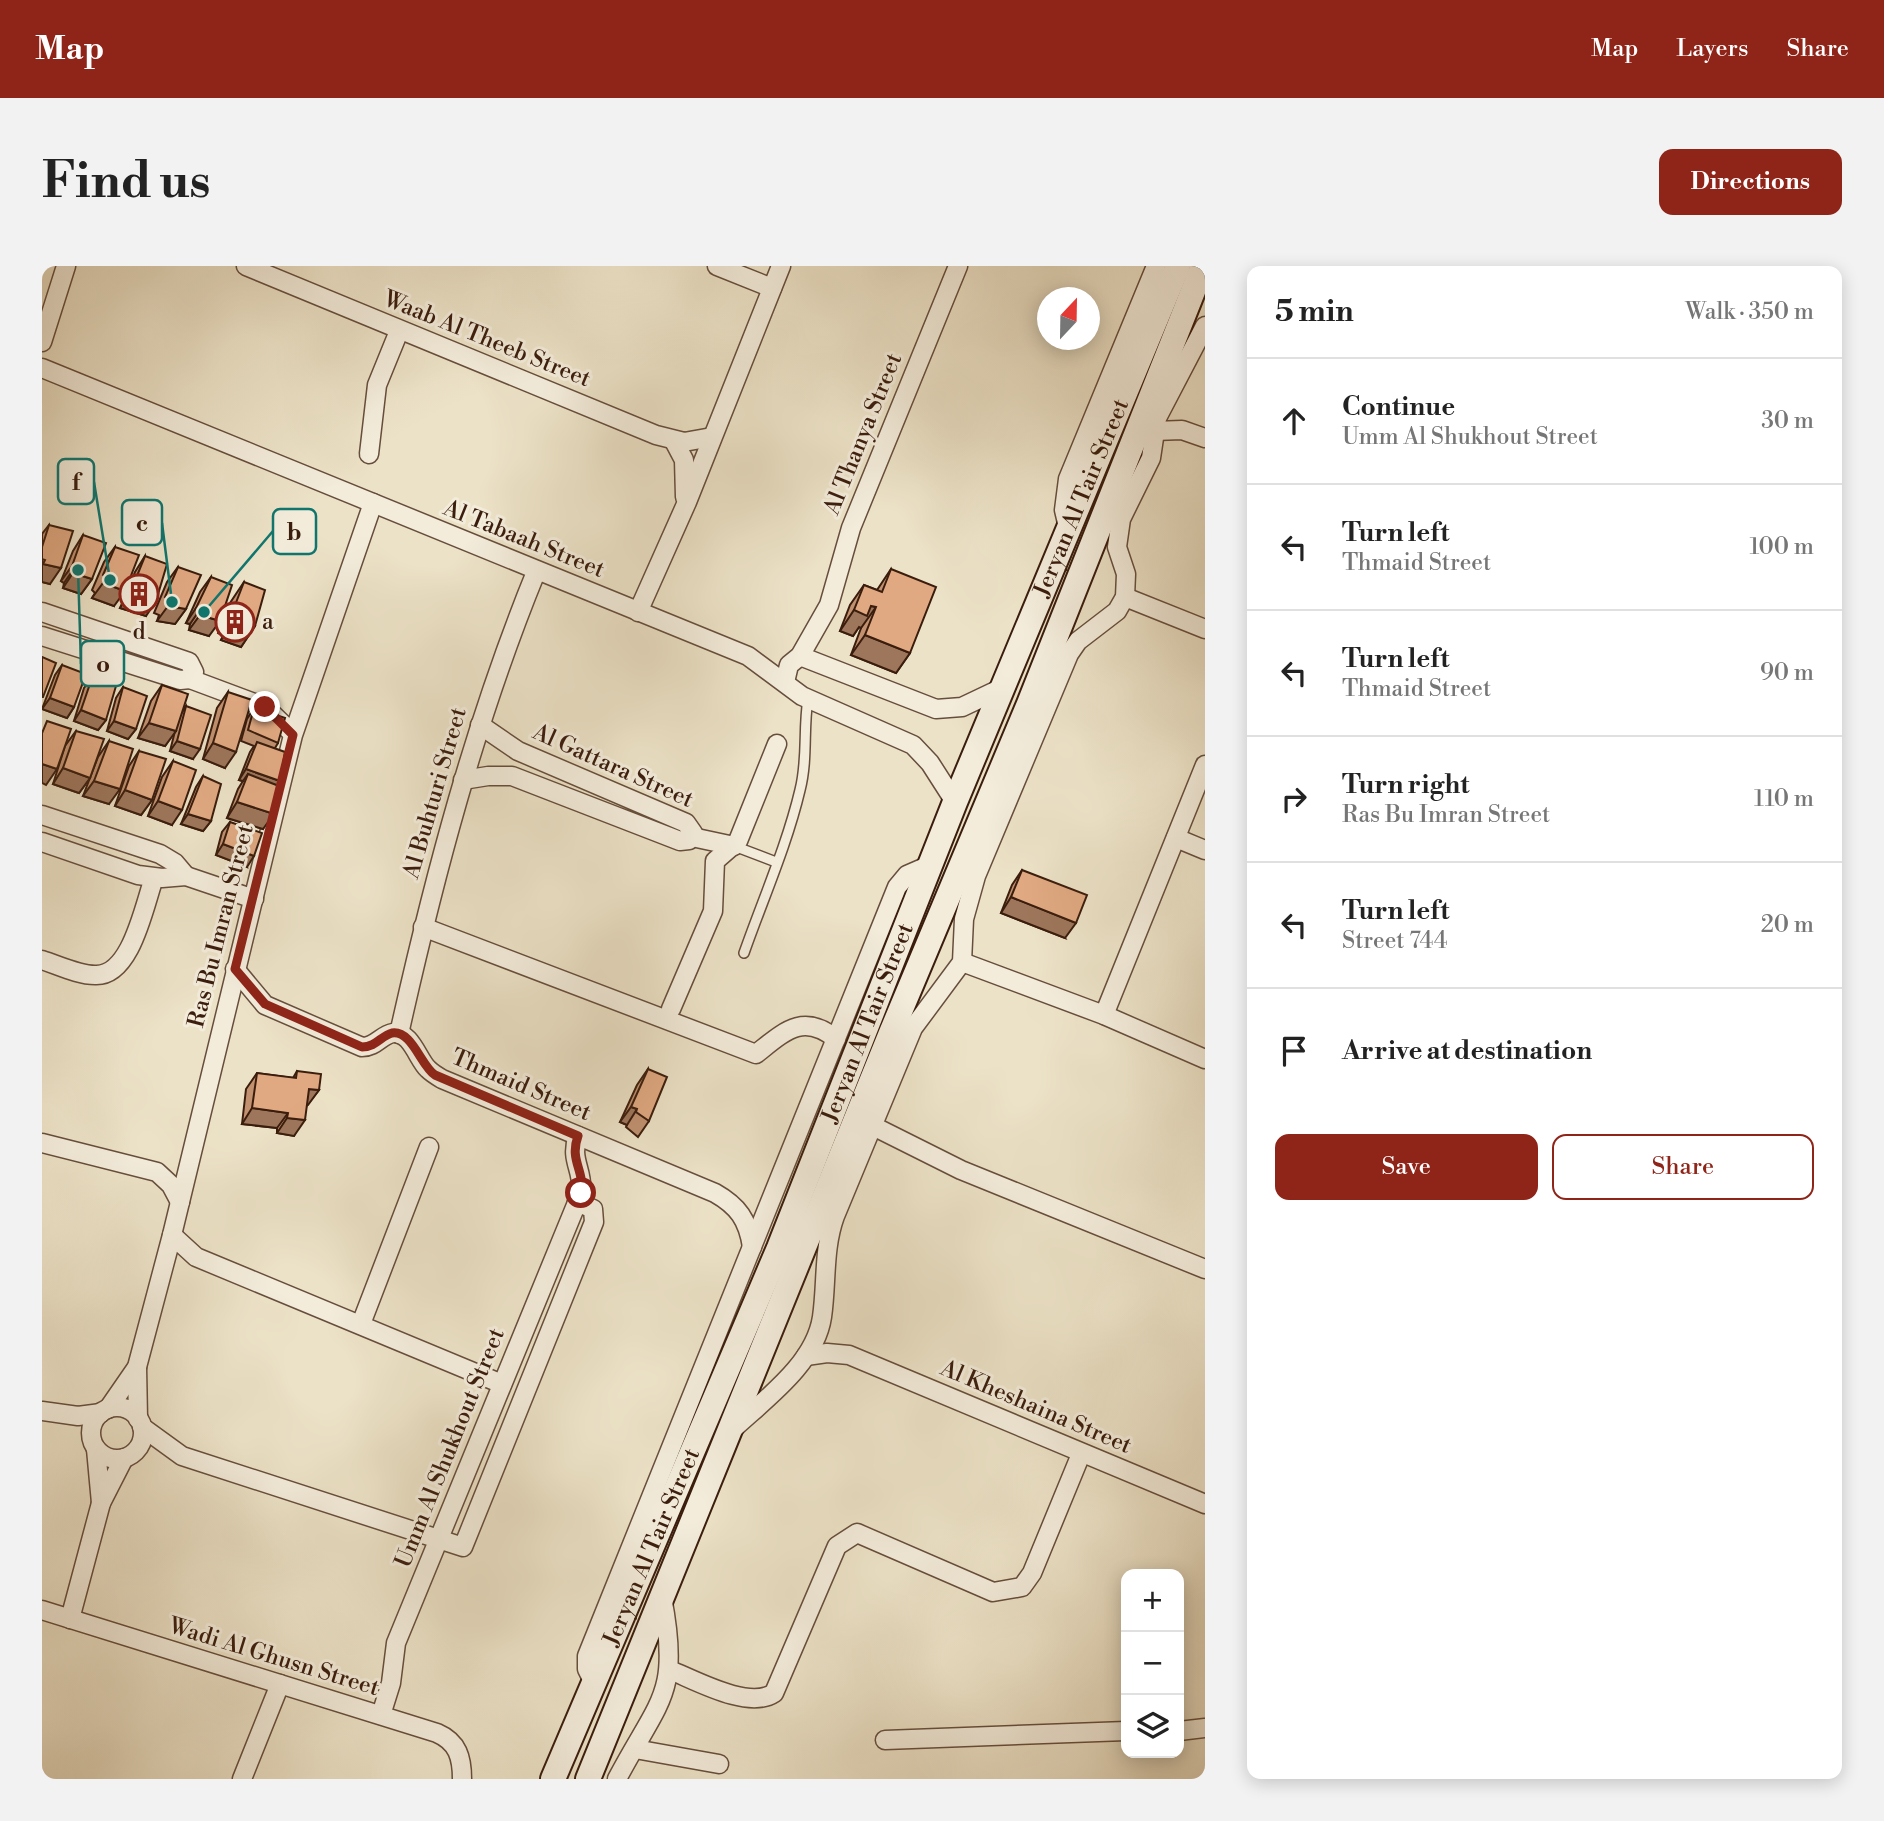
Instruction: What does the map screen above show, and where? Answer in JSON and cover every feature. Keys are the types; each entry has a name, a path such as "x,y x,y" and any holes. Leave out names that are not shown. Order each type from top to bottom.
{"street":[{"path":"42,342 66,266"},
{"name":"Waab Al Theeb Street","path":"247,266 400,331 674,441 693,442 712,437"},
{"path":"717,266 772,289"},
{"path":"638,612 687,502 781,266"},
{"name":"Al Thanya Street","path":"785,682 789,665 800,656 821,624 833,595 850,528 958,266"},
{"path":"1068,527 1064,510 1068,479 1156,266"},
{"name":"Jeryan Al Tair Street","path":"552,1779 593,1681 654,1515 779,1248 955,802 1178,266"},
{"name":"Jeryan Al Tair Street","path":"588,1779 725,1436 1004,764 1117,505 1203,266"},
{"name":"Jeryan Al Tair Street","path":"1125,597 1127,581 1116,538 1117,505 1151,458 1154,431 1173,384 1192,355 1205,326"},
{"path":"369,454 377,385 400,331"},
{"name":"Al Tabaah Street","path":"42,368 536,572 748,656 808,699 913,745 930,763 955,802"},
{"path":"1154,431 1182,430 1205,438"},
{"path":"674,441 684,460 683,489 687,502"},
{"name":"Ras Bu Imran Street","path":"140,1423 136,1367 172,1235 293,735 373,503"},
{"name":"Al Buhturi Street","path":"399,1034 423,927 463,780 499,663 536,572"},
{"path":"1205,629 1125,597 1117,611 1078,641 1069,654 976,876 964,919 962,962 1104,1015 1205,1059"},
{"path":"42,612 189,662 194,669 190,679"},
{"name":"Al Thanya Street","path":"821,624 826,664"},
{"path":"42,636 180,680 190,679 265,707 293,735"},
{"path":"800,656 936,709 962,707 1002,688"},
{"name":"Al Gattara Street","path":"463,780 512,776 676,840 686,841 692,837 693,829 687,822 518,751 480,725"},
{"path":"671,1009 715,903 712,877 715,861 734,846 777,744"},
{"path":"976,752 1004,764"},
{"path":"1104,1015 1205,765"},
{"path":"42,815 160,854 175,863 186,876"},
{"path":"692,837 734,846"},
{"path":"1176,838 1205,850"},
{"path":"42,842 154,878 186,876 254,899"},
{"path":"654,1515 752,1247 897,887 907,875 930,865"},
{"path":"42,960 87,974 106,974 115,970 127,956 154,878"},
{"path":"423,927 756,1054 791,1029 806,1024 823,1028 836,1039"},
{"name":"Jeryan Al Tair Street","path":"725,1436 806,1356 822,1320 830,1228 919,1016 962,962"},
{"path":"235,969 265,1004 359,1046 370,1047 390,1034 399,1034"},
{"name":"Thmaid Street","path":"399,1034 408,1039 426,1068 435,1075 715,1193 738,1209"},
{"path":"871,1125 961,1170 1205,1269"},
{"name":"Umm Al Shukhout Street","path":"381,1715 391,1683 396,1643 577,1202 582,1187 574,1157 578,1136"},
{"path":"42,1143 157,1172 171,1185 180,1202"},
{"path":"361,1324 429,1147"},
{"path":"157,1172 176,1165 191,1153"},
{"path":"48,1412 109,1458 182,1456 463,1547 595,1217 593,1209 577,1202"},
{"path":"752,1247 747,1226 738,1209 758,1208 770,1203"},
{"path":"172,1235 196,1257 502,1384"},
{"path":"562,1242 583,1250"},
{"name":"Al Kheshaina Street","path":"822,1320 833,1339 849,1355 1205,1504"},
{"path":"523,1334 544,1343"},
{"name":"Al Kheshaina Street","path":"806,1356 849,1355"},
{"name":"Ras Bu Imran Street","path":"105,1411 136,1367"},
{"path":"48,1412 78,1416 122,1408 182,1456"},
{"path":"101,1503 92,1426 105,1411"},
{"path":"70,1619 101,1503 129,1456 142,1441 140,1423"},
{"path":"670,1670 750,1700 767,1698 780,1685 843,1540 857,1533 993,1592 1021,1587 1037,1562 1081,1454"},
{"path":"617,1779 660,1708 670,1670 661,1596"},
{"name":"Wadi Al Ghusn Street","path":"42,1610 437,1733 450,1741 461,1757 463,1779"},
{"path":"242,1779 280,1684"},
{"path":"1184,1730 1205,1728"},
{"path":"885,1740 1121,1731"},
{"path":"635,1749 719,1764"}],"lane":[{"path":"744,953 800,791 806,755 805,719 808,699"},
{"path":"734,846 776,862"}],"building":[{"path":"49,525 73,531 61,568 43,564 45,560 42,559 42,547"},
{"path":"83,535 106,543 92,579 73,573 75,567 72,566"},
{"path":"115,547 139,555 125,591 103,583 106,577 103,575"},
{"path":"145,556 167,564 156,601 130,593"},
{"path":"178,567 201,575 186,609 168,606 170,600 165,597"},
{"path":"891,569 936,587 910,653 865,635 876,607 871,606 867,616 854,610 864,585 882,592"},
{"path":"211,577 232,585 220,621 200,615 201,608 196,608"},
{"path":"244,582 265,590 255,626 235,619 238,616 232,613"},
{"path":"42,657 56,663 43,697 42,697"},
{"path":"62,665 86,674 74,707 50,698"},
{"path":"92,678 116,686 106,720 81,710"},
{"path":"162,685 188,694 176,731 149,723"},
{"path":"123,687 147,696 136,729 114,721"},
{"path":"228,692 252,700 236,752 213,743"},
{"path":"186,706 211,715 200,749 177,741"},
{"path":"254,708 285,718 278,743 248,730"},
{"path":"47,721 71,729 57,769 42,764 42,733"},
{"path":"76,731 104,739 90,778 63,768"},
{"path":"109,741 133,749 120,789 94,781"},
{"path":"257,742 285,752 280,781 246,769"},
{"path":"139,751 166,759 152,800 125,790"},
{"path":"173,761 196,770 182,810 158,801"},
{"path":"248,774 279,786 274,814 237,802"},
{"path":"203,776 221,784 211,821 188,814"},
{"path":"230,822 262,833 254,856 223,844"},
{"path":"1022,870 1087,895 1076,923 1011,897"},
{"path":"648,1069 667,1077 649,1121 636,1112 637,1109 631,1107"},
{"path":"297,1071 321,1074 319,1090 309,1089 305,1120 287,1118 288,1113 252,1108 257,1073 296,1078"}],"place":[{"name":"o","path":"78,570"},
{"name":"f","path":"110,580"},
{"name":"d","path":"139,594"},
{"name":"c","path":"172,602"},
{"name":"b","path":"204,612"},
{"name":"a","path":"235,622"}],"route":[{"path":"265,707 278,717 293,735 235,969 257,998 277,1012 362,1047 374,1046 390,1034 399,1034 408,1039 426,1068 435,1075 578,1136 574,1157 582,1181 581,1193"}]}
